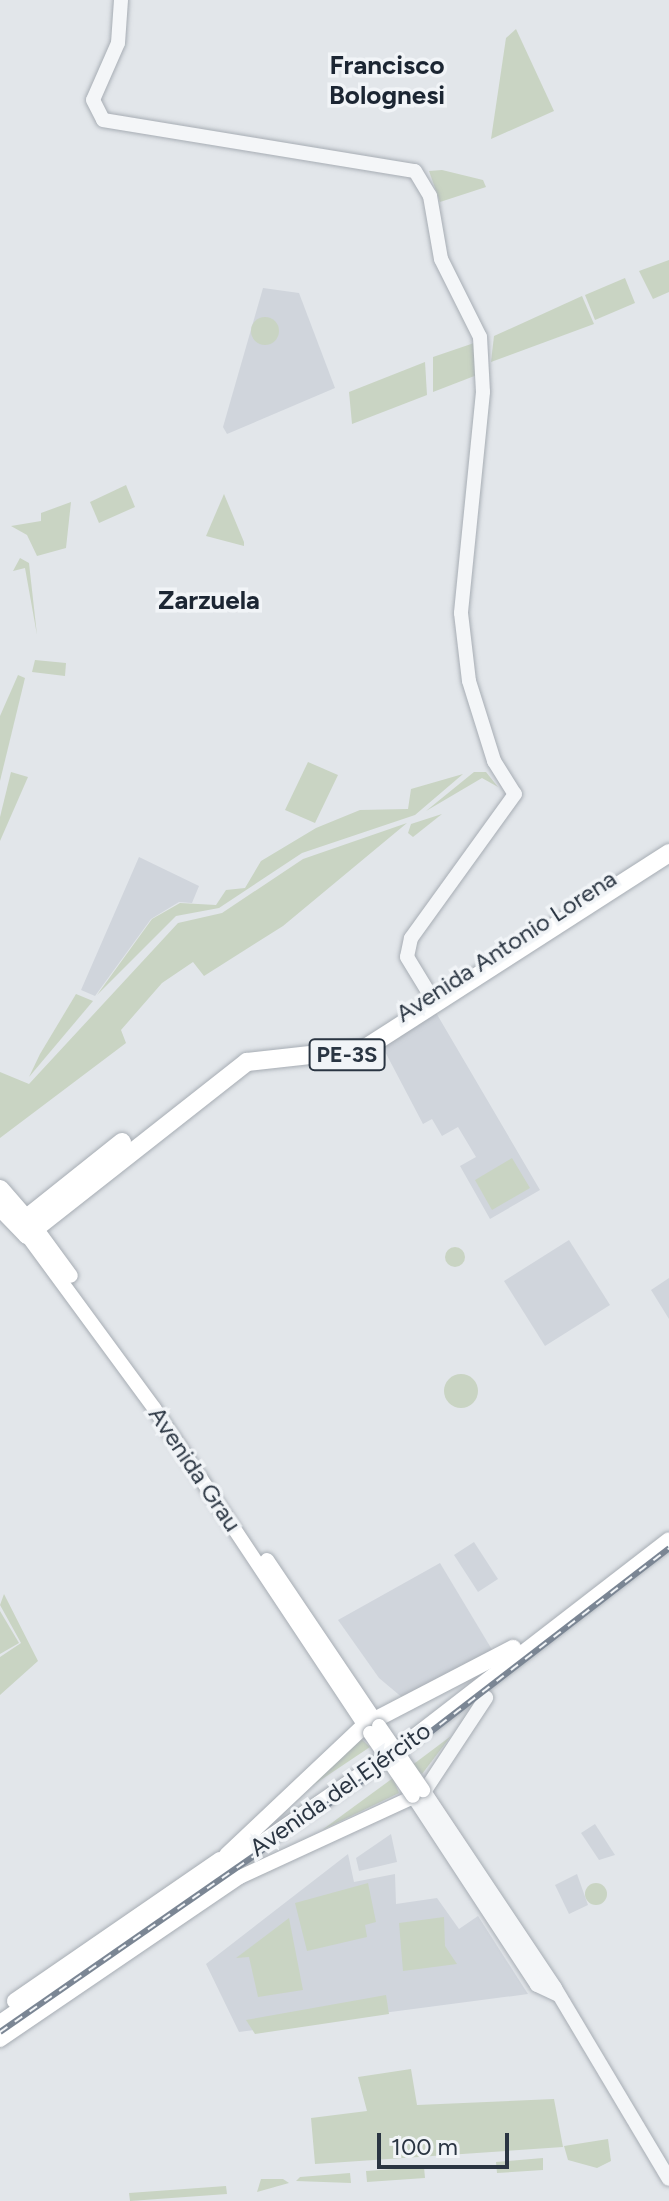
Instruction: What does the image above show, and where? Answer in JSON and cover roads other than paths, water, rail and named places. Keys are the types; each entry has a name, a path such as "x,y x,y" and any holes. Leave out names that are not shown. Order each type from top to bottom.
{"highway":[{"name":"Avenida Antonio Lorena","path":"19,1221 247,1062 275,1054 350,1055 669,841"},
{"name":"Avenida Antonio Lorena","path":"432,999 669,853"},
{"path":"0,1189 19,1221"}],"main road":[{"name":"Avenida Grau","path":"19,1221 418,1794"},
{"name":"Avenida del Ejército","path":"0,2010 359,1767 415,1727 628,1558 668,1533"},
{"name":"Avenida del Ejército","path":"0,2023 399,1749 668,1533"},
{"path":"227,1855 372,1726 513,1648"},
{"name":"Avenida del Ejército","path":"0,2040 240,1877 418,1794"}],"street":[{"path":"121,0 118,43 93,100 103,120 380,161 421,177 441,259 480,337 483,392 461,613 469,681 494,761 515,794 411,938 407,957 432,999"},
{"path":"486,1698 418,1794 537,1985 559,1996 666,2174"}],"railway":[{"path":"0,2032 411,1747 669,1548"}],"district":[{"name":"Francisco Bolognesi","path":"387,81"},
{"name":"Zarzuela","path":"209,601"}]}
